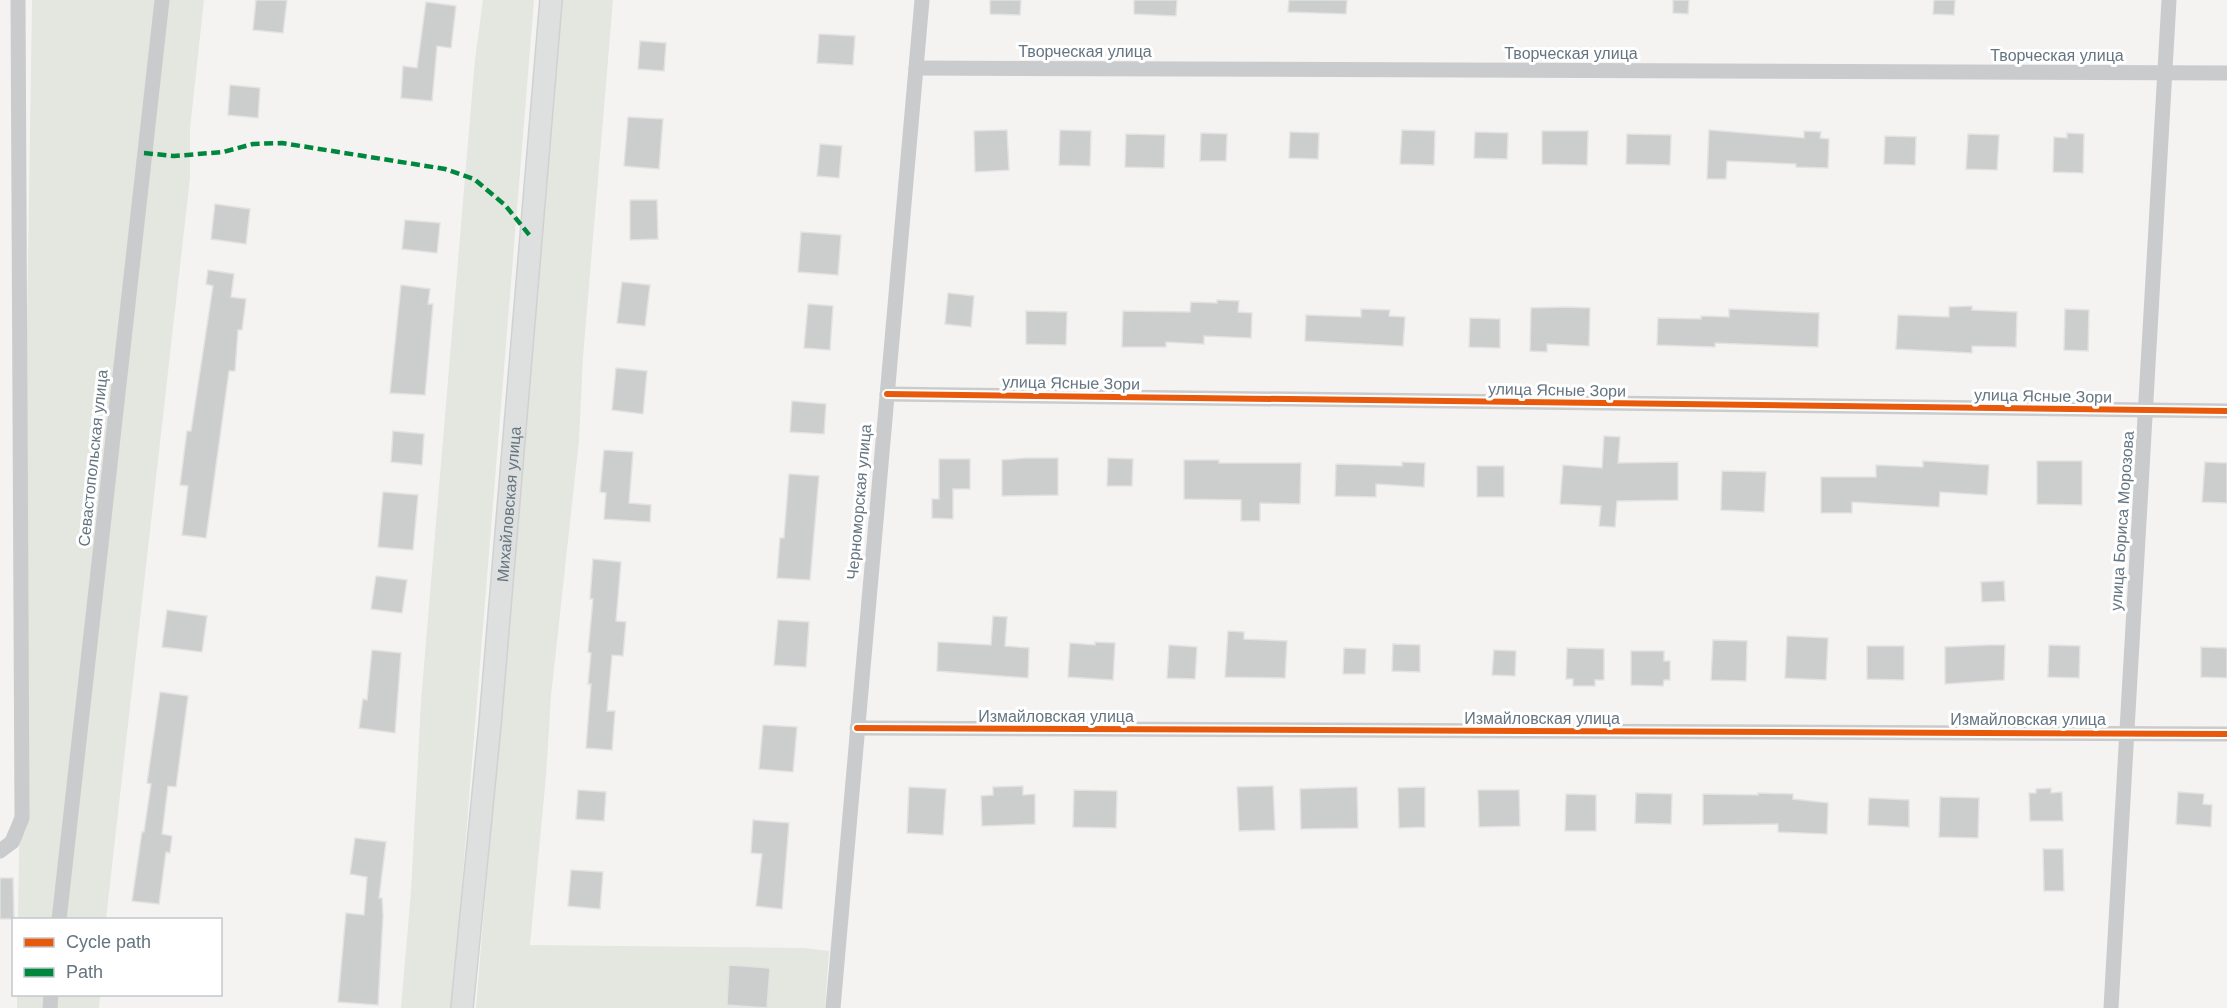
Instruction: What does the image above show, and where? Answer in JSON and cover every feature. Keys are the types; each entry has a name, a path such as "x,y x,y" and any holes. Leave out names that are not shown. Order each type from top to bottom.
{"street":[{"path":"6,847 22,818 18,0"},
{"name":"Севастопольская улица","path":"58,918 162,0"},
{"name":"Михайловская улица","path":"462,1008 491,712 551,0"},
{"name":"Черноморская улица","path":"833,1008 922,0"},
{"name":"улица Бориса Морозова","path":"2111,1008 2125,733 2147,411 2163,73 2169,0"},
{"name":"Творческая улица","path":"916,68 2227,73"},
{"name":"улица Ясные Зори","path":"887,394 2227,411"},
{"name":"Измайловская улица","path":"857,728 2227,734"}],"shaded area":[{"path":"32,0 204,0 190,129 190,178 106,918 18,918"},
{"path":"483,0 534,0 452,1008 401,1008 411,891 421,701 475,59"},
{"path":"559,0 613,0 583,357 579,440 551,696 530,945 804,948 829,951 825,1008 476,1008"},
{"path":"17,996 100,996 99,1008 17,1008"}],"building":[{"path":"256,0 287,0 283,33 253,30"},
{"path":"990,0 1021,0 1020,15 990,14"},
{"path":"1134,0 1177,0 1176,16 1134,14"},
{"path":"1289,0 1347,0 1346,14 1288,12"},
{"path":"1673,0 1689,0 1688,14 1673,13"},
{"path":"1934,0 1955,0 1954,15 1933,14"},
{"path":"426,2 456,6 451,48 437,46 432,101 401,98 403,66 417,68"},
{"path":"819,34 855,36 853,65 817,63"},
{"path":"640,41 666,43 664,71 638,69"},
{"path":"230,85 260,88 258,118 228,115"},
{"path":"628,117 663,119 659,169 624,166"},
{"path":"1007,130 1009,170 975,172 974,131"},
{"path":"1060,130 1091,131 1090,166 1059,165"},
{"path":"1402,130 1435,131 1434,165 1400,164"},
{"path":"1709,130 1804,138 1804,131 1821,132 1820,138 1829,139 1828,168 1727,161 1726,179 1707,179"},
{"path":"1542,131 1588,131 1587,165 1542,164"},
{"path":"1290,132 1319,133 1318,159 1289,158"},
{"path":"1475,132 1508,133 1507,159 1474,158"},
{"path":"1201,133 1227,134 1226,161 1200,161"},
{"path":"2067,133 2084,134 2083,173 2053,172 2054,137 2067,138"},
{"path":"1126,134 1165,135 1164,168 1125,167"},
{"path":"1627,134 1671,135 1670,165 1626,164"},
{"path":"1968,134 1999,135 1997,170 1966,169"},
{"path":"1885,136 1916,137 1915,165 1884,164"},
{"path":"820,144 842,146 839,178 817,176"},
{"path":"630,200 657,200 658,239 630,240"},
{"path":"215,204 250,209 246,244 211,239"},
{"path":"405,220 440,223 437,253 402,249"},
{"path":"801,232 841,235 838,275 798,272"},
{"path":"208,270 234,274 231,297 246,299 242,330 238,330 235,371 229,371 206,538 182,535 188,486 180,485 187,431 191,431 213,286 206,284"},
{"path":"622,282 650,285 645,326 617,323"},
{"path":"401,285 430,289 428,304 433,304 425,395 390,393"},
{"path":"948,293 974,296 971,327 945,324"},
{"path":"1217,300 1239,301 1238,312 1252,313 1251,338 1204,336 1204,344 1166,342 1166,347 1122,347 1123,311 1190,312 1191,302 1217,303"},
{"path":"808,304 833,306 830,350 804,348"},
{"path":"1972,306 1972,310 2017,312 2016,347 1972,346 1972,353 1896,349 1898,315 1949,317 1949,307"},
{"path":"1531,308 1590,308 1589,346 1547,344 1547,352 1530,351"},
{"path":"1361,309 1390,310 1389,316 1405,317 1403,346 1305,341 1306,315 1361,317"},
{"path":"1729,309 1819,313 1818,347 1715,343 1715,347 1657,345 1658,318 1729,317"},
{"path":"2065,309 2089,310 2088,351 2064,350"},
{"path":"1026,311 1067,312 1066,345 1026,344"},
{"path":"1470,318 1500,319 1500,348 1469,347"},
{"path":"616,368 647,371 643,414 612,410"},
{"path":"792,401 826,404 824,434 790,432"},
{"path":"393,431 424,434 422,465 391,462"},
{"path":"1604,436 1620,437 1618,463 1678,462 1678,500 1617,501 1615,527 1599,526 1601,506 1560,504 1563,465 1602,468"},
{"path":"604,450 633,452 629,503 651,505 650,522 604,519 606,493 600,492"},
{"path":"1058,458 1058,495 1002,496 1002,460"},
{"path":"1108,458 1133,459 1132,486 1107,486"},
{"path":"939,459 970,459 970,489 953,489 953,519 932,518 932,499 939,499"},
{"path":"1184,460 1219,460 1219,463 1301,463 1300,504 1260,503 1260,521 1241,521 1241,500 1184,499"},
{"path":"1923,461 1989,465 1987,495 1940,492 1939,507 1852,502 1852,513 1821,513 1821,477 1876,477 1876,465 1923,467"},
{"path":"2037,461 2082,461 2082,505 2037,504"},
{"path":"1402,462 1425,463 1424,487 1376,484 1376,497 1335,496 1336,464 1402,466"},
{"path":"2205,462 2227,463 2227,503 2202,502"},
{"path":"1477,466 1504,466 1504,497 1477,497"},
{"path":"1722,471 1766,472 1764,512 1721,510"},
{"path":"789,474 819,476 810,580 777,578 780,538 784,538"},
{"path":"383,492 418,495 413,550 378,547"},
{"path":"593,559 621,562 616,621 626,622 623,656 612,655 607,711 615,711 612,750 586,748 591,684 588,684 591,653 588,652 593,599 590,599"},
{"path":"376,576 407,580 402,613 371,609"},
{"path":"2004,581 2005,601 1982,602 1981,582"},
{"path":"167,610 207,616 202,652 162,647"},
{"path":"993,616 1007,617 1005,646 1029,648 1028,678 937,671 938,642 991,645"},
{"path":"778,620 809,622 806,667 774,665"},
{"path":"1228,631 1244,632 1244,639 1287,641 1285,678 1225,677"},
{"path":"1787,636 1828,638 1826,680 1785,678"},
{"path":"1713,640 1747,641 1746,681 1711,680"},
{"path":"1095,642 1115,643 1113,680 1068,677 1070,643 1095,645"},
{"path":"1393,644 1420,645 1420,672 1392,671"},
{"path":"1169,645 1197,647 1195,679 1167,678"},
{"path":"2005,645 2004,680 1945,684 1945,647"},
{"path":"2049,645 2080,646 2079,678 2048,677"},
{"path":"1867,646 1904,646 1904,680 1867,679"},
{"path":"2201,647 2227,648 2227,678 2201,677"},
{"path":"1344,648 1366,649 1365,674 1343,674"},
{"path":"1567,648 1604,649 1604,680 1595,680 1595,686 1573,686 1573,679 1566,679"},
{"path":"372,650 401,653 395,733 359,728 363,699 367,700"},
{"path":"1494,650 1516,651 1515,676 1492,675"},
{"path":"1631,651 1664,651 1664,661 1670,661 1670,680 1664,680 1663,686 1631,685"},
{"path":"160,692 188,696 176,787 168,786 162,834 172,836 170,853 166,852 159,904 132,901 151,784 147,783"},
{"path":"763,725 797,727 793,772 759,769"},
{"path":"1023,786 1023,795 1035,794 1035,824 982,826 981,796 993,795 993,787"},
{"path":"1273,786 1275,830 1239,831 1237,787"},
{"path":"909,787 946,789 943,835 907,833"},
{"path":"1357,787 1358,828 1301,829 1300,789"},
{"path":"1425,787 1425,827 1399,828 1398,788"},
{"path":"2051,788 2051,793 2062,792 2063,821 2030,821 2029,793 2036,793 2036,789"},
{"path":"578,790 606,792 604,821 576,819"},
{"path":"1074,790 1117,791 1116,828 1073,827"},
{"path":"1478,790 1519,790 1520,826 1479,827"},
{"path":"2178,792 2204,794 2203,804 2212,805 2211,827 2176,824"},
{"path":"1636,793 1672,794 1671,824 1635,823"},
{"path":"1758,793 1793,794 1793,799 1828,803 1827,834 1778,832 1778,824 1703,825 1703,794 1758,795"},
{"path":"1566,794 1596,795 1596,831 1565,831"},
{"path":"1940,797 1979,798 1978,838 1939,837"},
{"path":"1869,798 1909,800 1909,827 1868,825"},
{"path":"753,820 789,823 782,909 756,906 762,854 751,853"},
{"path":"355,838 386,842 379,898 382,898 383,916 378,1005 338,1002 346,913 364,915 367,877 350,874"},
{"path":"2043,849 2063,849 2064,891 2044,891"},
{"path":"571,870 603,872 600,909 568,906"},
{"path":"0,878 13,878 14,918 0,919"},
{"path":"729,965 770,968 767,1008 727,1005"}],"marked path":[{"path":"144,153 174,156 223,152 253,144 282,143 445,169 474,179 505,205 531,237"}],"cycle path":[{"path":"887,394 2227,411"},
{"path":"857,728 2227,734"}]}
